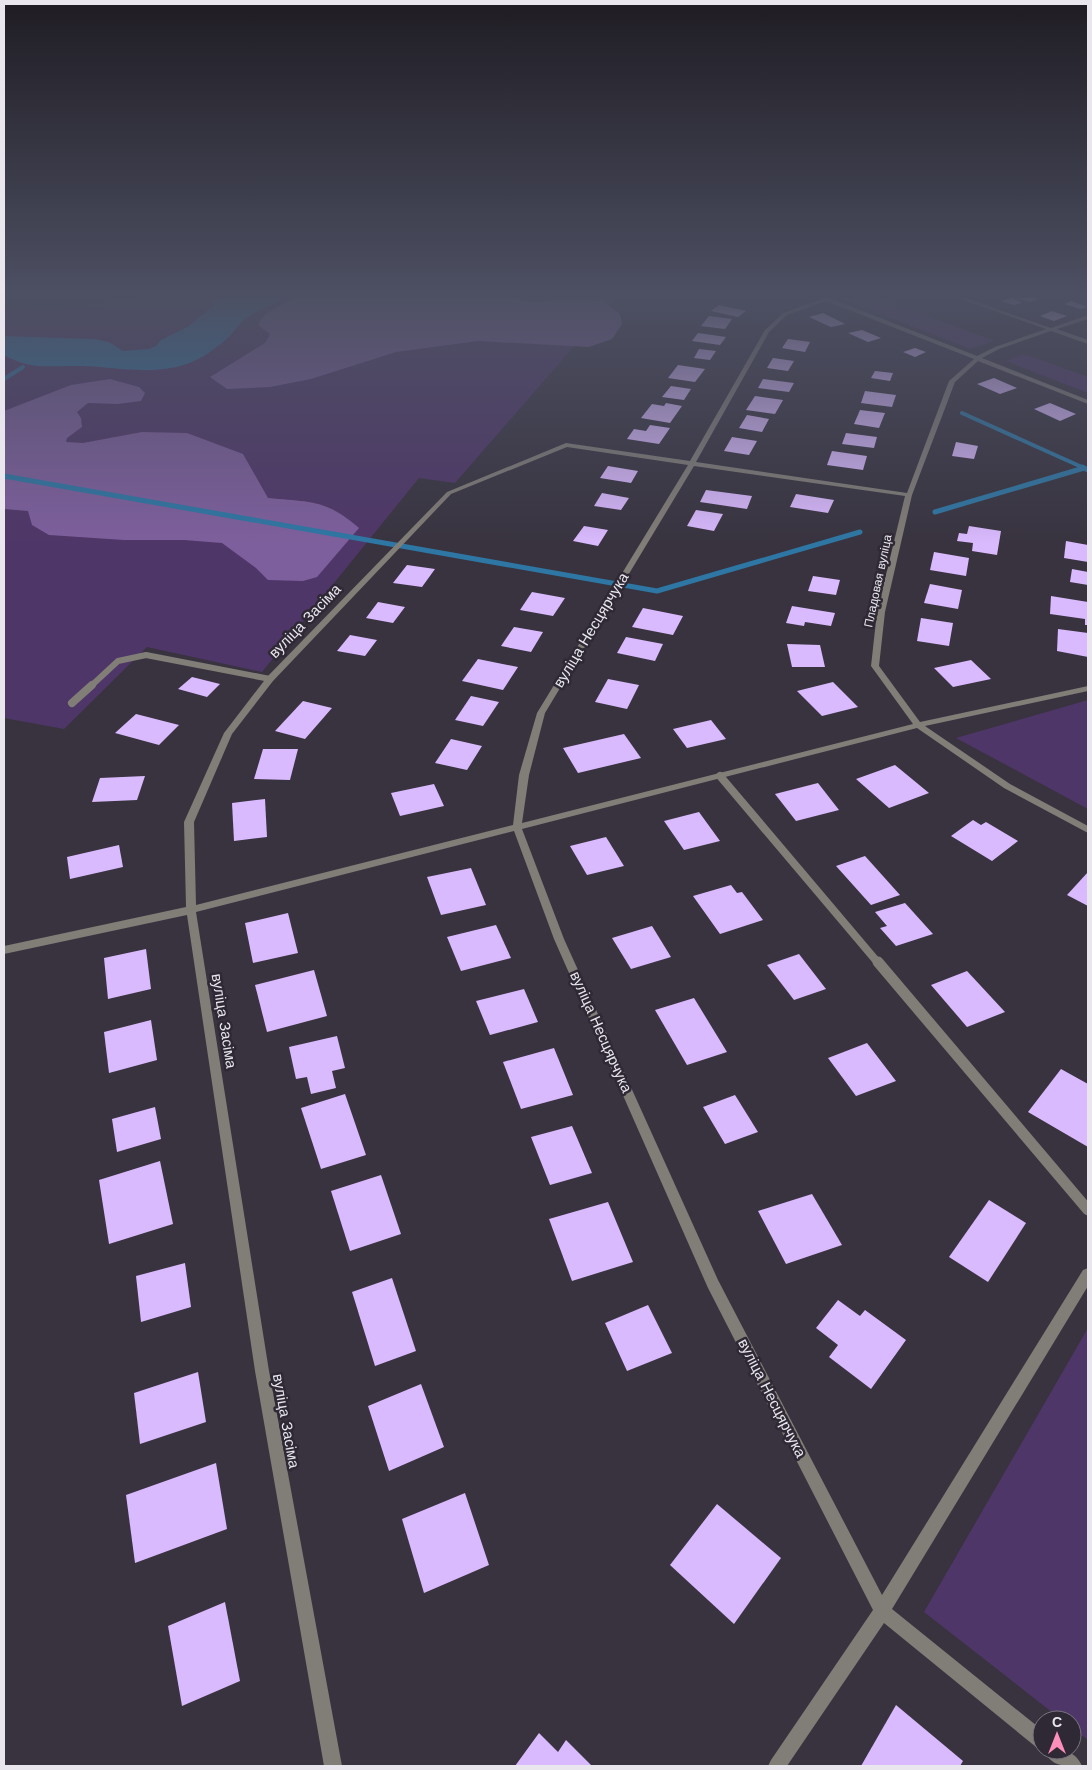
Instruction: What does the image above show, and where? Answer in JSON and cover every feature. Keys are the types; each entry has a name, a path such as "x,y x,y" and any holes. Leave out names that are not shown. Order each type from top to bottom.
{"street":[{"name":"вуліца Несцярчука","path":"740,380 693,462 540,713 524,775 517,827 559,939 713,1284 882,1611 1032,1733"},
{"name":"Пладовая вуліца","path":"954,380 909,495 881,612 875,666 918,725 1007,786 1088,830"},
{"path":"1032,380 1088,402"},
{"name":"вуліца Засіма","path":"333,1766 262,1371 191,910 189,822 228,732 270,679 449,493 566,445 693,462"},
{"path":"693,462 909,495"},
{"path":"4,950 191,910 918,725 1088,688"},
{"path":"777,1766 882,1611 1088,1274"}],"lane":[{"path":"72,703 118,661 146,656 270,679"},
{"path":"720,776 1088,1210"}],"shaded area":[{"path":"4,380 545,380 455,483 419,478 262,672 147,647 64,729 4,718"},
{"path":"112,380 139,387 145,393 141,401 118,404 88,403 77,412 81,418 82,427 67,438 66,442 83,443 142,432 187,433 243,454 268,498 306,502 327,507 359,528 317,577 303,581 268,580 256,568 222,543 184,540 124,540 49,535 32,525 28,511 4,509 4,411 71,385"},
{"path":"214,380 308,380 270,387 227,389"},
{"path":"1054,380 1088,380 1088,393"},
{"path":"1088,700 1088,809 956,738"},
{"path":"1088,1328 1088,1740 1082,1736 1082,1710 1049,1710 924,1612"}],"building":[{"path":"679,380 697,380 695,382"},
{"path":"763,380 794,383 789,392 758,388"},
{"path":"989,380 998,380 1017,388 1000,394 977,384"},
{"path":"671,386 691,389 684,400 662,397"},
{"path":"865,391 896,395 892,407 861,403"},
{"path":"755,396 783,400 775,414 746,410"},
{"path":"666,403 682,406 670,423 641,418 652,404 664,406"},
{"path":"1050,403 1076,414 1060,421 1034,409"},
{"path":"860,410 885,413 879,428 854,424"},
{"path":"747,415 769,419 762,432 739,428"},
{"path":"650,425 670,428 659,444 627,439 634,429 646,431"},
{"path":"846,433 877,437 874,448 842,444"},
{"path":"732,437 757,441 749,455 724,451"},
{"path":"956,442 978,446 974,459 952,456"},
{"path":"832,451 867,456 863,470 827,465"},
{"path":"608,466 638,471 631,483 600,478"},
{"path":"706,490 752,496 747,509 700,502"},
{"path":"602,493 629,498 621,510 594,506"},
{"path":"796,494 834,500 828,513 790,507"},
{"path":"696,510 723,514 714,531 687,526"},
{"path":"584,526 608,530 598,546 573,541"},
{"path":"969,526 1001,531 997,555 972,551 973,543 957,541 959,533 967,534"},
{"path":"1066,541 1088,545 1088,562 1064,558"},
{"path":"934,552 969,558 966,576 930,570"},
{"path":"407,565 435,569 422,587 393,583"},
{"path":"1072,569 1088,572 1088,585 1070,582"},
{"path":"813,576 840,580 836,595 808,591"},
{"path":"930,584 962,590 958,609 924,603"},
{"path":"532,592 565,598 553,616 520,610"},
{"path":"1051,596 1088,602 1088,625 1085,625 1085,619 1050,614"},
{"path":"378,602 405,607 393,623 366,618"},
{"path":"792,606 835,613 831,626 805,622 804,626 786,623"},
{"path":"643,608 683,616 673,635 632,627"},
{"path":"921,618 953,623 949,646 917,641"},
{"path":"514,627 543,632 531,652 501,646"},
{"path":"1058,629 1088,633 1088,657 1057,651"},
{"path":"350,635 377,640 365,656 337,651"},
{"path":"626,637 663,644 655,661 617,653"},
{"path":"787,644 820,645 825,667 792,667"},
{"path":"478,659 518,667 503,690 462,681"},
{"path":"971,660 991,679 953,687 934,668"},
{"path":"192,677 220,684 207,697 178,689"},
{"path":"608,679 639,685 627,709 595,702"},
{"path":"833,682 858,707 822,716 797,691"},
{"path":"471,696 499,702 483,726 455,720"},
{"path":"303,701 332,708 305,739 275,731"},
{"path":"136,714 179,725 159,745 115,733"},
{"path":"711,720 726,739 687,748 673,729"},
{"path":"624,734 641,758 578,773 563,748"},
{"path":"451,739 482,746 467,770 435,763"},
{"path":"263,749 298,749 290,780 254,779"},
{"path":"895,765 929,793 889,808 856,779"},
{"path":"145,776 137,800 92,802 100,778"},
{"path":"818,783 839,810 796,821 775,794"},
{"path":"434,784 444,806 400,816 391,793"},
{"path":"265,799 267,837 234,841 232,803"},
{"path":"699,812 720,841 684,850 664,821"},
{"path":"973,820 981,825 986,822 1018,841 992,861 951,836"},
{"path":"606,837 624,866 587,875 570,846"},
{"path":"119,845 123,867 70,879 67,857"},
{"path":"865,856 900,895 871,905 836,866"},
{"path":"471,868 486,905 441,915 427,877"},
{"path":"1088,872 1088,906 1067,895"},
{"path":"731,885 737,893 742,892 763,920 720,934 693,896"},
{"path":"905,903 933,934 896,946 880,928 887,926 875,912"},
{"path":"288,913 298,953 253,963 245,923"},
{"path":"496,925 511,958 461,971 447,937"},
{"path":"652,926 671,957 631,969 612,938"},
{"path":"146,949 151,989 108,999 104,958"},
{"path":"799,954 826,989 794,1000 767,965"},
{"path":"314,970 327,1016 267,1032 255,985"},
{"path":"967,971 1005,1012 967,1027 931,985"},
{"path":"524,989 538,1022 490,1035 476,1001"},
{"path":"694,998 727,1052 687,1065 655,1010"},
{"path":"151,1020 157,1060 109,1073 104,1032"},
{"path":"337,1036 345,1068 332,1071 336,1088 311,1094 307,1077 296,1079 289,1047"},
{"path":"867,1043 896,1081 856,1096 828,1058"},
{"path":"554,1048 573,1095 521,1109 503,1062"},
{"path":"1061,1069 1088,1084 1088,1147 1028,1112"},
{"path":"345,1094 366,1155 321,1169 301,1108"},
{"path":"735,1095 758,1132 725,1144 703,1107"},
{"path":"155,1107 161,1139 117,1152 112,1119"},
{"path":"572,1126 592,1173 550,1185 531,1137"},
{"path":"160,1161 173,1224 109,1244 99,1180"},
{"path":"381,1175 401,1234 350,1251 331,1191"},
{"path":"812,1194 842,1245 786,1264 758,1211"},
{"path":"989,1200 1026,1223 988,1282 949,1257"},
{"path":"608,1202 633,1262 572,1281 549,1219"},
{"path":"185,1263 191,1307 141,1322 136,1276"},
{"path":"392,1278 416,1351 375,1366 352,1292"},
{"path":"838,1300 860,1316 865,1310 906,1340 871,1389 829,1357 838,1345 816,1328"},
{"path":"648,1305 672,1353 627,1371 605,1323"},
{"path":"198,1372 206,1422 140,1444 134,1393"},
{"path":"421,1384 444,1447 389,1471 368,1406"},
{"path":"216,1463 227,1529 135,1563 126,1495"},
{"path":"465,1493 489,1565 424,1593 402,1519"},
{"path":"717,1504 781,1558 734,1624 670,1565"},
{"path":"225,1602 240,1681 182,1706 168,1626"},
{"path":"896,1705 963,1761 960,1766 861,1766"},
{"path":"539,1733 558,1752 566,1740 592,1766 515,1766"}],"waterway":[{"path":"962,413 1084,468"},
{"path":"935,512 1084,468"},
{"path":"1084,468 1088,470"},
{"path":"4,476 657,591 860,532"}]}
